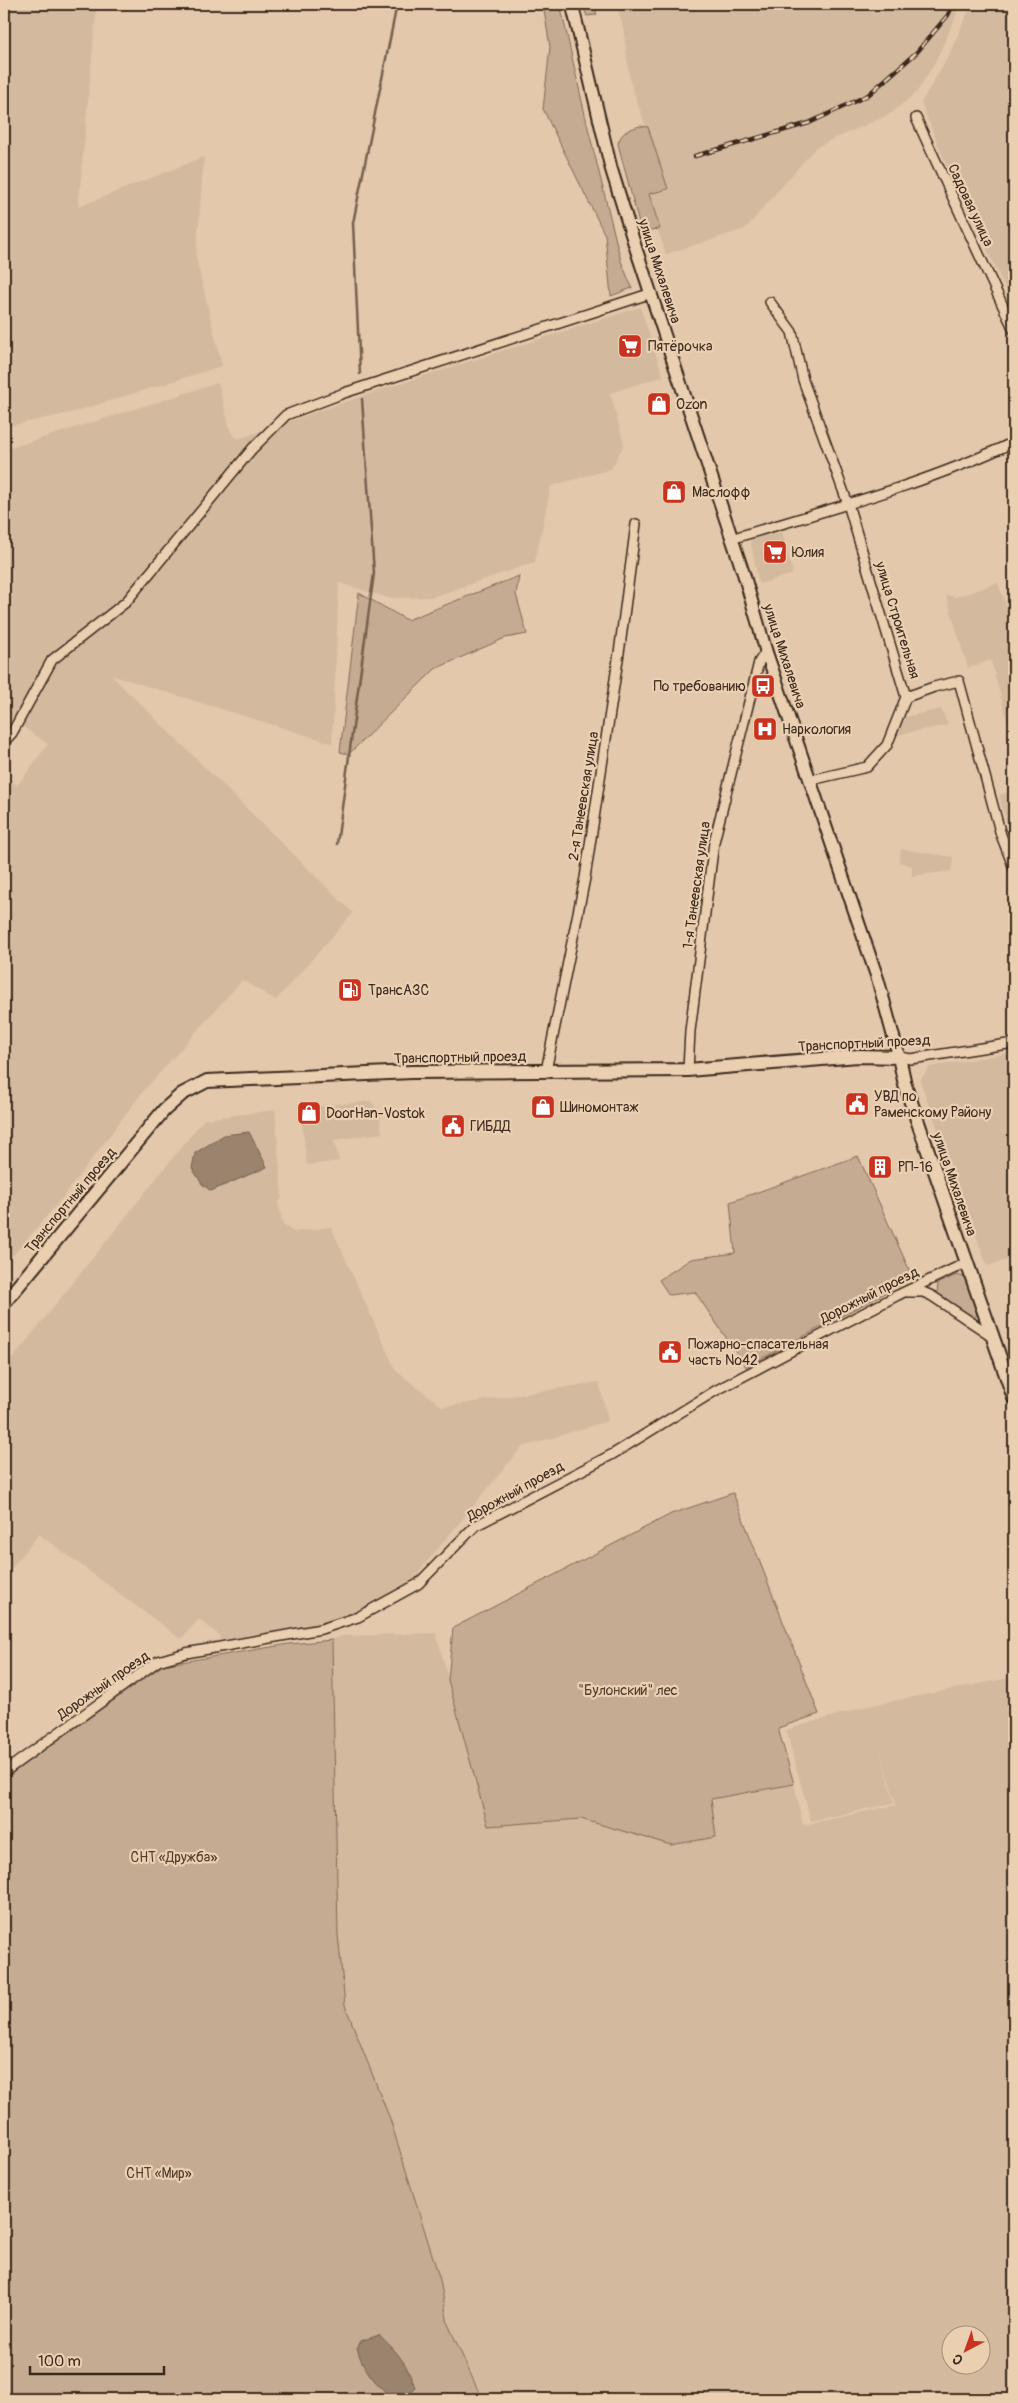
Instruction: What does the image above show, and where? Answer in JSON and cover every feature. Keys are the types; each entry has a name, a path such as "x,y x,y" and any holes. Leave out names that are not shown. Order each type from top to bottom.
{"main road":[{"name":"Транспортный проезд","path":"4,1303 164,1110 173,1101 206,1081 412,1072 688,1070 858,1056 899,1058"},
{"name":"улица Михалевича","path":"899,1058 905,1085 966,1263 995,1338 1014,1398"}],"street":[{"name":"улица Михалевича","path":"572,4 611,168 766,651 878,980 899,1058"},
{"name":"Садовая улица","path":"916,118 1014,330"},
{"path":"4,742 12,733 52,660 126,602 252,450 286,416 370,384 652,293"},
{"name":"улица Строительная","path":"770,302 792,332 803,380 848,504 906,696 887,745 867,767 811,780"},
{"path":"731,539 848,504 976,460 1014,442"},
{"name":"2-я Танеевская улица","path":"546,1071 585,878 636,524"},
{"name":"1-я Танеевская улица","path":"688,1070 690,1031 714,842 759,662 766,651"},
{"path":"906,696 959,681 1001,835 1014,868"},
{"name":"Транспортный проезд","path":"899,1058 911,1059 1014,1043"},
{"name":"Дорожный проезд","path":"4,1772 158,1661 186,1653 321,1629 358,1617 418,1584 475,1526 613,1454 716,1390 898,1295 966,1263"},
{"path":"898,1295 914,1291 923,1292 945,1304 995,1338"}],"shaded area":[{"path":"4,4 97,4 78,207 204,157 196,258 222,366 70,413 4,427"},
{"path":"616,4 959,4 956,16 936,60 917,92 890,114 816,147 745,229 666,254 646,194 648,133 630,81 623,26"},
{"path":"972,4 1014,4 1014,306 944,159 921,103 948,57"},
{"path":"640,307 663,376 610,393 624,444 611,469 551,486 535,562 432,597 389,598 339,583 332,743 111,675 353,913 276,1000 242,980 140,1095 63,1197 4,1266 4,772 17,786 48,744 4,714 4,450 218,383 231,433 238,439 380,390"},
{"path":"782,532 793,574 759,584 750,538"},
{"path":"998,583 1014,629 1014,747 991,660 968,668 946,595 956,597"},
{"path":"941,709 948,725 896,735 900,718"},
{"path":"1014,791 1014,809 1012,810 1014,822 1006,822 999,795"},
{"path":"901,849 953,857 951,871 912,876 912,866 899,862"},
{"path":"1014,1052 1014,1258 987,1266 920,1080 930,1067"},
{"path":"371,1101 379,1112 382,1133 334,1140 339,1161 307,1165 300,1108"},
{"path":"275,1110 282,1198 278,1203 283,1225 294,1232 331,1227 396,1371 443,1407 599,1382 608,1421 522,1447 407,1586 324,1625 220,1640 219,1635 199,1619 181,1639 39,1534 4,1578 4,1369 204,1119"},
{"path":"249,1132 267,1167 211,1191 202,1184 192,1168 195,1153 224,1135"},
{"path":"436,1633 488,1825 581,1819 671,1845 716,1837 711,1799 794,1784 803,1825 896,1805 878,1742 894,1803 811,1821 786,1730 868,1706 1014,1677 1014,2399 483,2399 448,2324 440,2280 390,2119 345,2005 338,1934 332,1640 342,1636"},
{"path":"379,2335 396,2353 409,2373 415,2388 406,2396 393,2398 381,2388 362,2363 357,2348 361,2341"}],"green space":[{"path":"543,4 560,4 621,261 632,288 611,296 605,235 543,109 550,47"},
{"path":"582,4 594,4 597,15 587,16"},
{"path":"640,126 648,127 668,189 649,194 660,229 641,231 618,144 626,132"},
{"path":"519,576 516,594 527,634 505,638 435,669 349,754 340,752 359,593 407,620"},
{"path":"858,1156 913,1278 746,1367 695,1292 669,1295 659,1280 691,1259 735,1253 730,1202"},
{"path":"957,1275 964,1277 966,1280 977,1314 974,1319 937,1293 938,1283"},
{"name":"\"Булонский\" лес","path":"733,1493 819,1714 778,1728 794,1784 711,1799 716,1837 671,1845 581,1819 488,1826 448,1680 453,1628 671,1514"},
{"path":"332,1640 338,1934 345,2005 390,2119 440,2280 448,2324 482,2399 4,2399 4,1779 163,1665 289,1644"}],"waterway":[{"path":"360,374 353,223 397,4"},
{"path":"337,844 374,573 362,399"}],"railway":[{"path":"695,156 809,123 868,95 917,52 948,15 953,4"}],"place":[{"name":"Пятёрочка","path":"630,346"},
{"name":"Ozon","path":"659,404"},
{"name":"Маслофф","path":"674,492"},
{"name":"Юлия","path":"775,552"},
{"name":"По требованию","path":"763,686"},
{"name":"Наркология","path":"765,729"},
{"name":"ТрансАЗС","path":"350,990"},
{"name":"УВД по Раменскому Району","path":"857,1104"},
{"name":"Шиномонтаж","path":"543,1107"},
{"name":"DoorHan-Vostok","path":"309,1113"},
{"name":"ГИБДД","path":"453,1126"},
{"name":"РП-16","path":"880,1167"},
{"name":"Пожарно-спасательная часть №42","path":"670,1352"}],"park label":[{"name":"СНТ «Дружба»","path":"174,1857"},
{"name":"СНТ «Мир»","path":"159,2173"}]}
